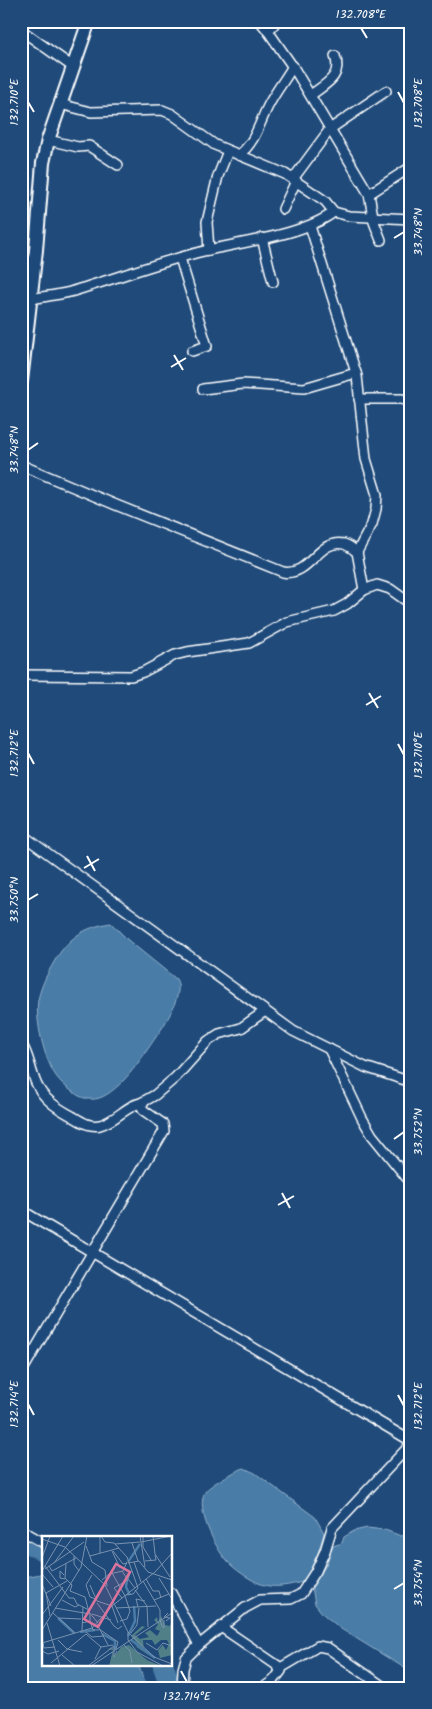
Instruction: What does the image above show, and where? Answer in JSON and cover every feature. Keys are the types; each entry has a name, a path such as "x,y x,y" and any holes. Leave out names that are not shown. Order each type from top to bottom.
{"street":[{"path":"21,381 27,282 48,140 89,21"},
{"path":"260,21 293,66 369,194 374,222 381,240"},
{"path":"268,31 277,21"},
{"path":"21,30 73,68"},
{"path":"311,95 337,73 338,67 335,56"},
{"path":"239,155 252,142 272,99 293,66"},
{"path":"283,209 295,180 330,129 386,91"},
{"path":"60,104 91,112 162,110 172,114 215,146 285,174 325,200 334,212 349,216 411,219"},
{"path":"48,140 72,146 89,146 118,165"},
{"path":"209,250 206,222 228,151"},
{"path":"369,194 411,168"},
{"path":"26,300 69,292 90,284 115,279 209,250 310,226 324,220 334,212"},
{"path":"310,226 356,373 366,459 377,495 376,510 372,524 357,552 364,590"},
{"path":"262,238 273,282"},
{"path":"180,258 207,346 192,351"},
{"path":"203,389 243,384 304,388 356,373"},
{"path":"359,399 401,399 411,401"},
{"path":"21,465 283,572 292,574 300,570 332,544 344,544 357,552"},
{"path":"21,675 131,676 143,672 175,655 249,643 287,622 334,611 347,604 364,590 377,585 390,589 411,604"},
{"path":"21,834 293,1031 365,1067 411,1082"},
{"path":"21,1043 26,1050 36,1083 41,1092 59,1109 84,1124 92,1126 114,1120 136,1104 155,1095 176,1077 208,1041 219,1034 241,1028 265,1011"},
{"path":"329,1049 372,1135 411,1183"},
{"path":"21,1373 164,1131 163,1124 143,1110 141,1103"},
{"path":"21,1210 411,1443 332,1528 316,1571 300,1594 292,1600 260,1600 245,1608 221,1627 186,1658 183,1669 182,1688"},
{"path":"21,1530 42,1542"},
{"path":"172,1595 199,1645"},
{"path":"221,1627 275,1664 281,1671 279,1675 263,1688"},
{"path":"279,1669 318,1646 328,1648 385,1688"}],"water":[{"path":"111,923 129,941 176,979 178,992 173,1008 164,1025 126,1078 104,1096 88,1099 66,1087 52,1069 44,1050 39,1028 38,1000 54,962 65,946 78,935 93,927"},
{"path":"244,1468 255,1473 315,1517 324,1533 316,1560 303,1582 277,1586 257,1582 242,1574 226,1560 212,1537 204,1517 203,1499 205,1492 217,1482"},
{"path":"367,1528 385,1530 401,1536 411,1534 411,1672 341,1629 323,1614 315,1604 312,1587 326,1565 333,1546 342,1543 344,1537 354,1531"},
{"path":"42,1574 42,1666 138,1666 148,1688 21,1688 21,1578"}],"waterway":[{"path":"21,1540 42,1550"},
{"path":"163,1666 171,1688"}]}
